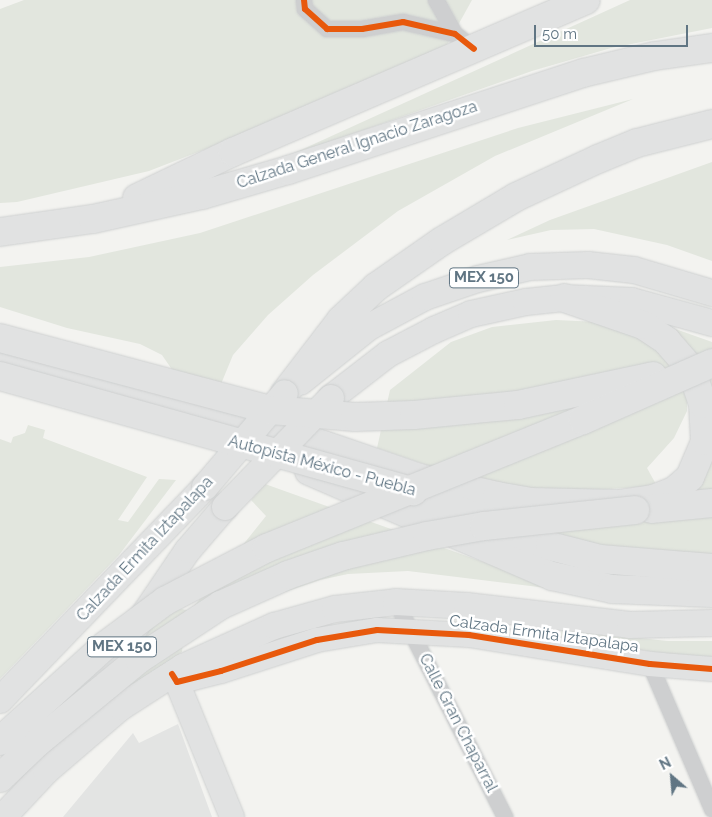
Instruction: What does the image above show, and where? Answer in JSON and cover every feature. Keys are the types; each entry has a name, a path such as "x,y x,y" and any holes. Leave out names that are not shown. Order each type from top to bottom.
{"highway":[{"path":"93,219 465,42 586,0"},
{"name":"Calzada General Ignacio Zaragoza","path":"0,232 93,219 202,195 288,170 583,74 655,56 712,48"},
{"path":"278,402 342,320 376,287 442,241 516,197 598,159 638,143 712,124"},
{"path":"0,333 326,447 465,490 531,502 618,504 653,499 674,491 690,477 705,441 703,404 691,369 667,341 643,325 564,298"},
{"path":"0,338 278,402 355,417 475,410 569,395 712,363"},
{"path":"0,359 183,403 550,546 600,560 712,568"},
{"path":"0,741 106,645 164,601 267,548 583,420 712,363"},
{"path":"0,370 194,421 552,576 612,589 712,594"},
{"name":"Autopista México - Puebla","path":"0,376 391,487 504,505 635,510 712,503"},
{"path":"0,778 38,742 139,659 221,605 288,575 343,556 427,536 484,526 635,510"}],"main road":[{"name":"MEX 150","path":"278,402 369,327 425,297 478,279 530,267 588,265 634,270 712,293"},
{"name":"MEX 150","path":"24,792 188,550 225,507 331,398 388,354 472,314 564,298 632,301 712,323"},
{"name":"Calzada Ermita Iztapalapa","path":"0,700 205,486 278,402"},
{"name":"Calzada Ermita Iztapalapa","path":"3,817 24,792 88,732 227,645 274,626 335,609 396,602 528,612 630,625 712,623"}],"street":[{"path":"304,0 306,9 327,29 362,29 403,22 465,42"},
{"path":"436,0 465,42"},
{"name":"Calle Gran Chaparral","path":"396,602 412,630 505,817"},
{"path":"525,642 528,612"},
{"name":"Calzada Ermita Iztapalapa","path":"175,678 221,671 317,640 377,630 412,630 525,642 650,664 712,669"},
{"path":"650,664 712,809"},
{"path":"175,678 232,817"}],"shaded area":[{"path":"24,0 472,0 447,45 224,142 149,171 17,202 0,203 0,9"},
{"path":"630,0 712,0 712,28 611,48 532,71 281,159"},
{"path":"633,99 495,156 398,211 313,275 268,315 233,355 221,384 175,374 162,355 140,344 67,328 0,307 0,267 89,257 200,233 518,128"},
{"path":"712,162 712,261 667,245 594,229 551,230 507,240 550,220"},
{"path":"556,320 599,322 635,335 669,358 687,396 687,411 674,438 647,468 657,486 594,490 523,488 456,475 377,448 390,390 451,342 492,327"},
{"path":"667,326 712,342 712,397"},
{"path":"28,425 45,430 43,438 147,477 118,520 128,522 159,479 176,480 119,555 0,679 0,439 11,443 13,437 25,433"},
{"path":"712,460 712,557 639,553 550,536 561,524 596,517"},
{"path":"265,484 542,583 571,591 408,571 348,574 320,580 265,599 183,639 182,652 80,724 167,605 190,611 266,516 251,500"},
{"path":"562,629 667,641 712,641 712,657 666,654 560,637"},
{"path":"178,724 212,817 63,817 133,733 139,743"}],"cycle path":[{"path":"304,0 305,9 327,29 362,29 403,22 455,34 474,49"},
{"path":"172,674 177,682 221,671 317,640 377,630 469,635 650,664 712,669"}]}
